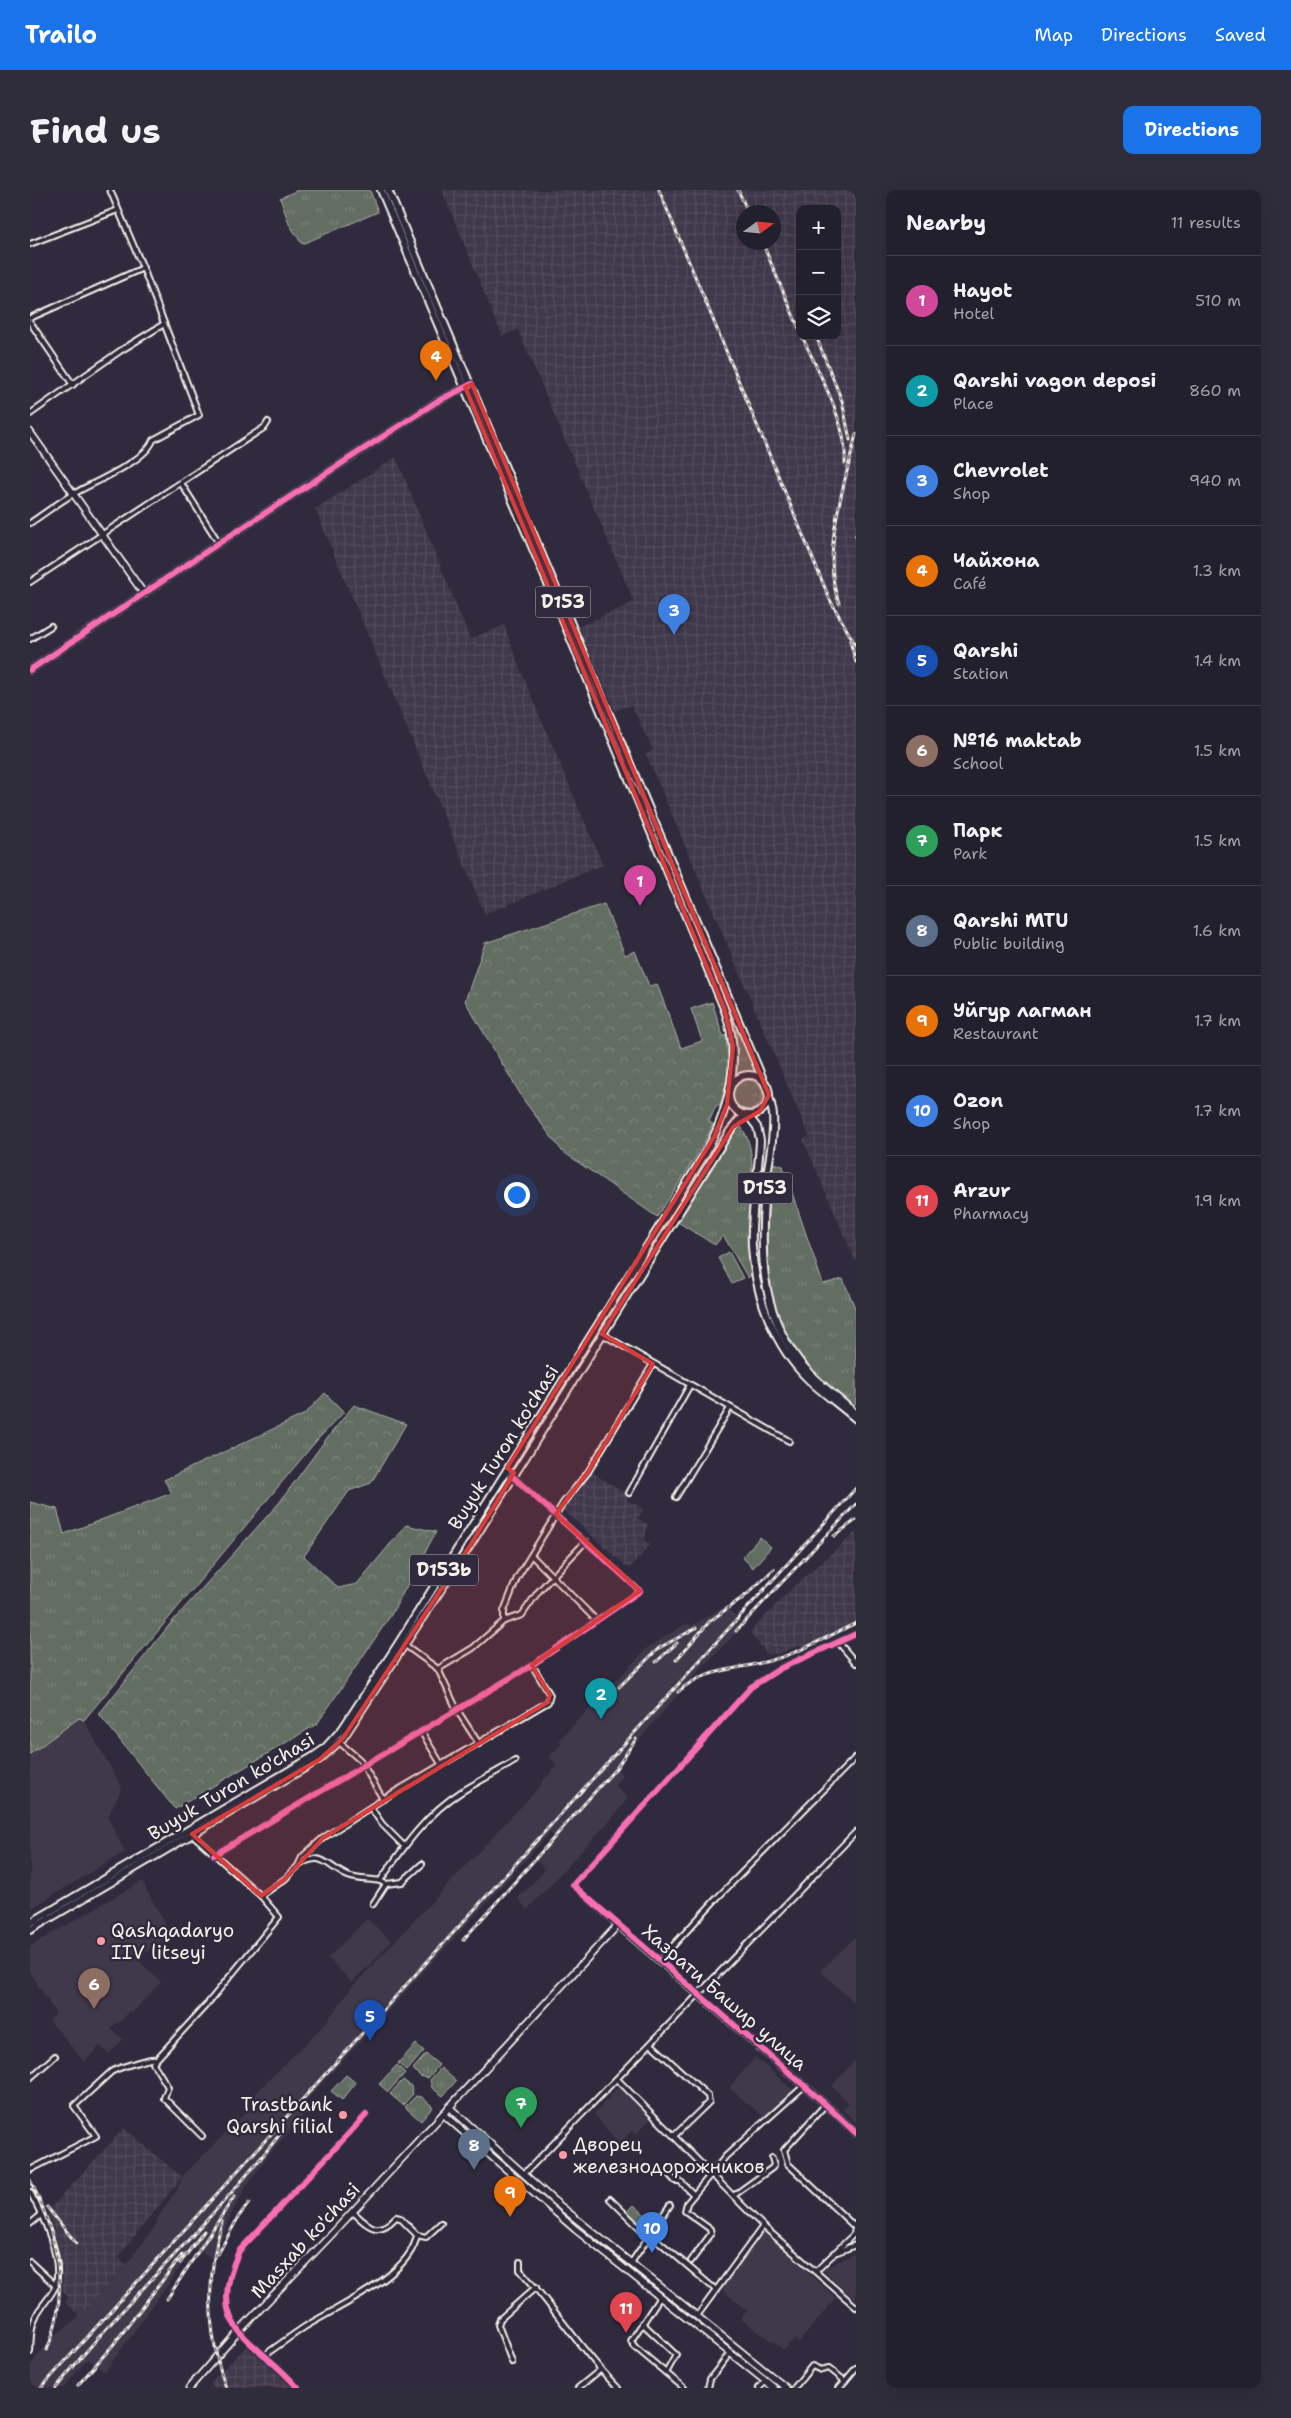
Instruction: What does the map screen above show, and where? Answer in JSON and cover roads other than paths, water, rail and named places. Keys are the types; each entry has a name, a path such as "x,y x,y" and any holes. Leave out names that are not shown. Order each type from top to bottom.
{"main road":[{"name":"D153","path":"381,190 731,1026 734,1046 730,1092 734,1108 748,1115 757,1127 760,1140 752,1246 756,1279 763,1303 782,1344 798,1367 809,1380 856,1414"},
{"name":"D153","path":"388,190 472,384 610,719 768,1089 773,1116 761,1250 767,1288 775,1317 790,1348 815,1378 856,1419"},
{"path":"730,1092 736,1080 747,1075 760,1079 768,1089 765,1107 748,1115"},
{"name":"Buyuk Turon ko'chasi","path":"30,1923 324,1749 347,1722 705,1154 724,1116 730,1092"},
{"name":"Buyuk Turon ko'chasi","path":"30,1930 320,1759 339,1742 471,1544 730,1131 738,1120 748,1115"}],"street":[{"path":"30,523 73,494 131,462 151,448 153,440 199,415 143,268 110,190"},
{"path":"30,244 118,210"},
{"path":"30,318 143,268"},
{"path":"30,322 73,384"},
{"path":"30,414 120,350 164,324"},
{"path":"30,670 219,543 436,402 472,384"},
{"path":"30,582 265,427 268,422"},
{"path":"30,432 144,594"},
{"path":"181,483 219,543"},
{"path":"30,639 50,626"},
{"path":"602,1334 789,1441"},
{"path":"504,1621 504,1611 518,1578 556,1514 588,1472 653,1364"},
{"path":"629,1493 690,1385"},
{"path":"676,1497 730,1408"},
{"path":"214,1855 532,1664 640,1591 507,1468"},
{"path":"438,1669 473,1648 504,1621 522,1615 538,1592 586,1541"},
{"path":"532,1556 597,1621"},
{"path":"856,1634 839,1643 856,1663"},
{"name":"Хазрати Башир улица","path":"839,1643 781,1668 751,1687 573,1886 697,1995 826,2104 856,2133"},
{"path":"405,1645 438,1669 456,1710 479,1744"},
{"path":"298,1866 302,1857 323,1838 383,1799 441,1764 479,1744 550,1700 550,1695 532,1664"},
{"path":"421,1731 441,1764"},
{"path":"339,1742 360,1760 383,1799"},
{"path":"659,1961 718,1897 855,1758"},
{"path":"380,1881 404,1846 420,1827 460,1793 515,1761"},
{"path":"371,1808 382,1824 404,1846"},
{"path":"524,2174 856,1832"},
{"path":"192,1834 260,1896 279,1917 208,2003 154,2063 168,2087 164,2098 202,2136"},
{"path":"260,1896 285,1879 298,1866 308,1860 318,1858 352,1877 380,1881 386,1884 402,1882 422,1864"},
{"path":"373,1904 386,1884"},
{"path":"618,1925 449,2107 524,2174 786,2388"},
{"path":"651,2044 708,2096 706,2105 674,2136"},
{"path":"30,2078 55,2056"},
{"path":"30,2170 96,2136 74,2106 111,2072 116,2068 131,2066 147,2058 156,2059"},
{"path":"617,2079 763,2226 816,2270 856,2307"},
{"path":"691,2261 711,2234 710,2229 685,2210 687,2203 711,2174 758,2126 770,2118 804,2086"},
{"path":"816,2270 854,2234 855,2227 788,2164 784,2150 826,2104"},
{"name":"Masxab ko'chasi","path":"189,2388 238,2332 353,2212 449,2107"},
{"path":"443,2114 555,2212 774,2388"},
{"path":"298,2388 265,2355 238,2332 226,2309 230,2272 239,2251 366,2115"},
{"path":"733,2196 772,2168 774,2165 772,2158"},
{"path":"668,2174 675,2181 680,2181 693,2194"},
{"path":"30,2192 46,2222 57,2272 56,2286 36,2315 31,2330 30,2352"},
{"path":"610,2199 649,2235 716,2290"},
{"path":"631,2263 670,2205"},
{"path":"353,2212 368,2226 382,2229 386,2228 396,2218 400,2218 417,2235 426,2237 441,2223"},
{"path":"30,2224 42,2215"},
{"path":"696,2316 763,2226"},
{"path":"265,2355 302,2329 383,2280 412,2252 417,2235"},
{"path":"834,2253 856,2245"},
{"path":"30,2262 56,2286"},
{"path":"520,2262 520,2270 600,2370 618,2388"},
{"path":"512,2362 498,2325 500,2319 536,2288"},
{"path":"668,2293 661,2298 631,2341 684,2388"},
{"path":"642,2323 676,2355 666,2373"},
{"path":"709,2388 710,2379 730,2353"},
{"path":"794,2388 812,2366 821,2370 829,2368 845,2381"},
{"path":"839,2388 856,2368"},
{"path":"578,2388 600,2370"},
{"path":"759,2388 766,2381"}],"railway":[{"path":"659,190 830,600 856,646"},
{"path":"738,190 745,205"},
{"path":"765,250 796,322"},
{"path":"804,340 837,415 845,448 845,463"},
{"path":"818,340 842,401 850,440"},
{"path":"839,603 834,583 833,541 836,519 856,434"},
{"path":"850,641 856,662"},
{"path":"41,2388 856,1488"},
{"path":"736,1631 856,1504"},
{"path":"834,1536 856,1520"},
{"path":"742,1599 774,1569"},
{"path":"676,1660 710,1621 746,1595"},
{"path":"678,1692 699,1678 794,1653 856,1623"},
{"path":"619,1687 659,1648 696,1628"},
{"path":"656,1662 677,1643"},
{"path":"463,1940 617,1767 636,1739"},
{"path":"56,2388 83,2355 200,2228 283,2130"},
{"path":"30,2180 47,2221 54,2242 58,2264 58,2307 54,2329 47,2350"},
{"path":"167,2299 234,2197"},
{"path":"218,2254 239,2216 249,2203"},
{"path":"47,2207 76,2243"},
{"path":"222,2222 213,2264 211,2305 215,2347 226,2388"},
{"path":"180,2263 204,2231"},
{"path":"78,2385 113,2345 182,2255"}],"place":[{"name":"Чайхона","path":"436,381"},
{"name":"Chevrolet","path":"674,635"},
{"name":"Hayot","path":"640,906"},
{"name":"Qarshi vagon deposi","path":"601,1719"},
{"name":"Qashqadaryo IIV litseyi","path":"101,1941"},
{"name":"№16 maktab","path":"94,2009"},
{"name":"Qarshi","path":"370,2041"},
{"name":"Trastbank Qarshi filial","path":"343,2115"},
{"name":"Парк","path":"521,2128"},
{"name":"Дворец железнодорожников","path":"563,2155"},
{"name":"Qarshi MTU","path":"474,2170"},
{"name":"Уйгур лагман","path":"510,2217"},
{"name":"Ozon","path":"652,2253"},
{"name":"Arzur","path":"626,2333"}]}
